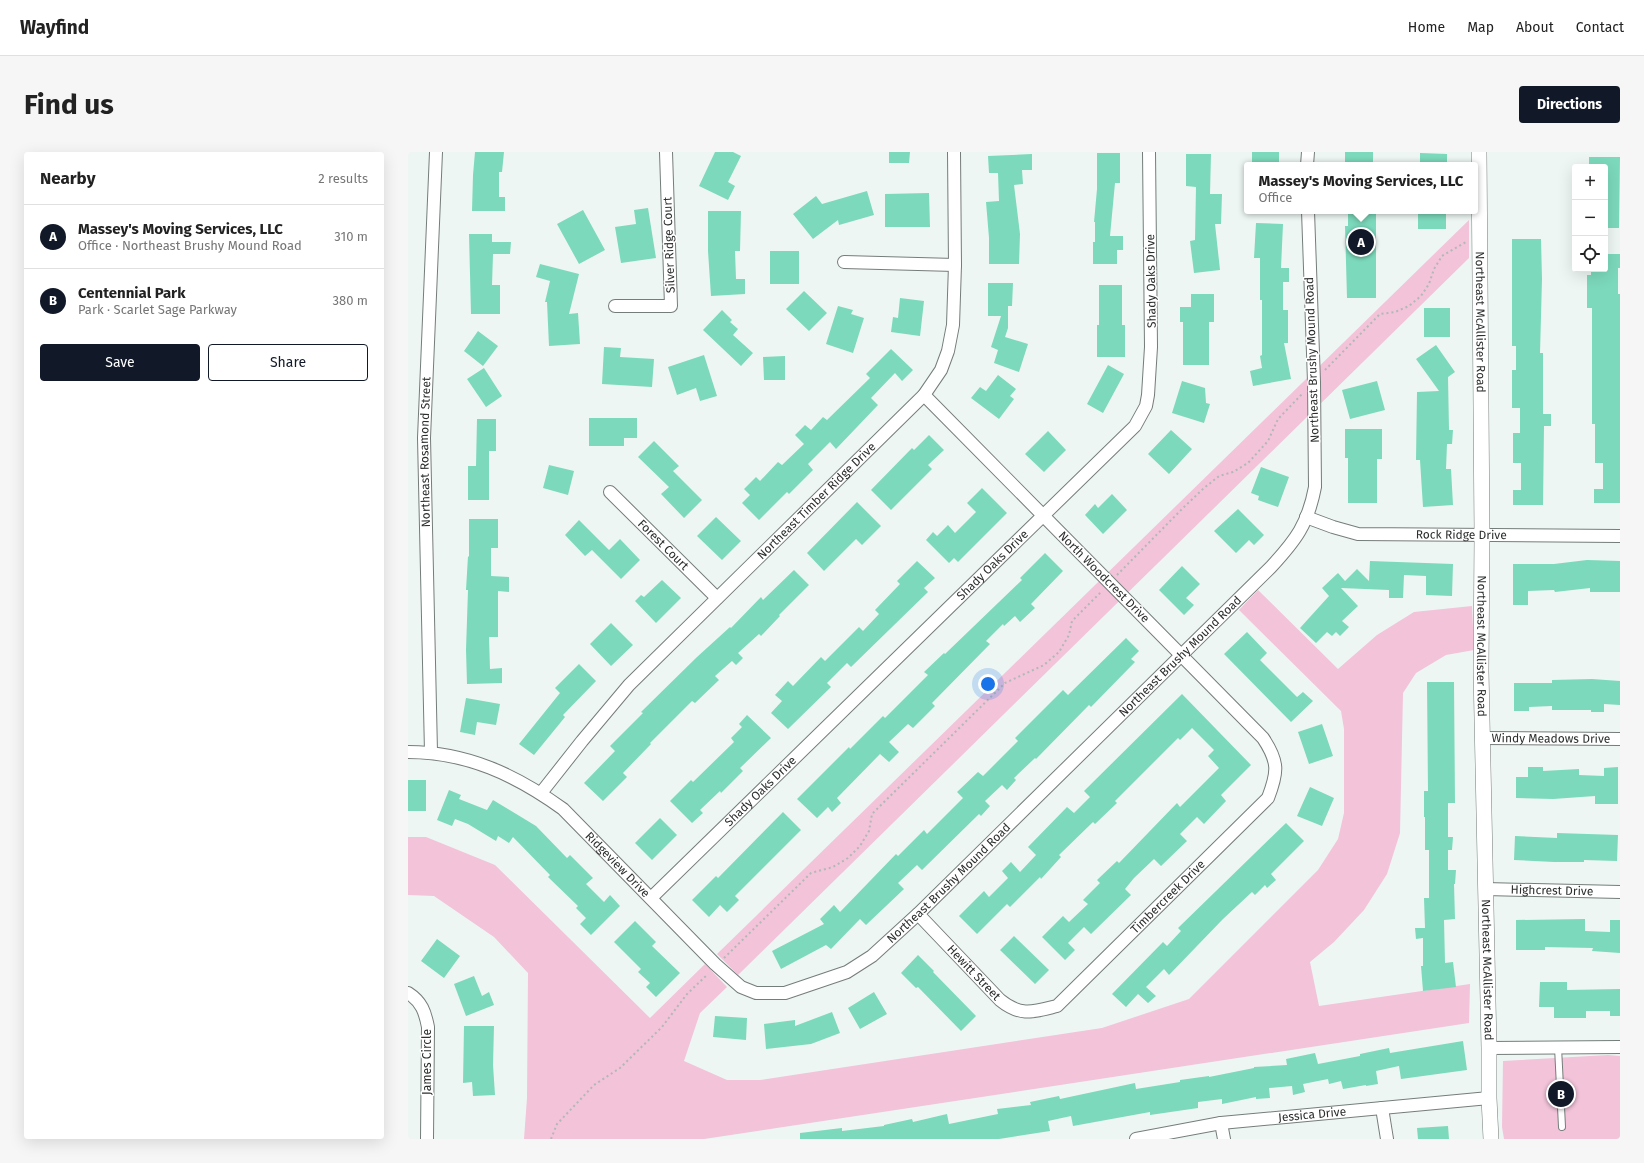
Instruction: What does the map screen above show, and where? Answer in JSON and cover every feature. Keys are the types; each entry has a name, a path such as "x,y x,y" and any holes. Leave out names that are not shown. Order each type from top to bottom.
{"street":[{"name":"Northeast Rosamond Street","path":"431,752 424,438 436,152"},
{"name":"Silver Ridge Court","path":"615,306 671,306 666,152"},
{"name":"Northeast Timber Ridge Drive","path":"541,793 629,685 924,395 941,370 948,351 954,325 954,152"},
{"name":"Shady Oaks Drive","path":"651,898 1135,426 1146,406 1151,347 1149,152"},
{"name":"Northeast McAllister Road","path":"1479,152 1482,536 1481,671 1491,1139"},
{"name":"Northeast Brushy Mound Road","path":"811,984 847,972 872,956 918,914 1289,547 1299,533 1312,501 1315,487 1314,382 1308,214"},
{"path":"844,262 955,265"},
{"name":"North Woodcrest Drive","path":"924,395 1263,738 1272,752 1276,765"},
{"name":"Forest Court","path":"610,492 717,598"},
{"name":"Rock Ridge Drive","path":"1306,517 1333,528 1358,534 1620,536"},
{"name":"Windy Meadows Drive","path":"1483,738 1620,739"},
{"name":"Ridgeview Drive","path":"408,752 431,752 465,759 504,772 541,793 564,809 717,965 741,987 756,992 785,993 811,984"},
{"name":"Timbercreek Drive","path":"1039,1011 1057,1006 1268,798 1274,782 1276,765"},
{"name":"Highcrest Drive","path":"1485,889 1620,892"},
{"name":"Hewitt Street","path":"918,914 1000,1000 1012,1009 1023,1012 1039,1011"},
{"name":"James Circle","path":"408,993 422,1005 428,1027 427,1139"},
{"path":"1489,1048 1620,1047"},
{"name":"Jessica Drive","path":"1136,1139 1221,1123 1489,1098"},
{"path":"1382,1108 1387,1139"},
{"path":"1221,1123 1224,1139"}],"lane":[{"path":"1558,1047 1562,1127"}],"path":[{"path":"550,1139 557,1124 594,1085 620,1068 662,1027 688,994 811,873 833,867 852,854 860,846 869,831 872,814 1005,683 1044,665 1059,652 1069,635 1072,621 1182,508 1219,476 1233,472 1248,463 1268,441 1278,419 1380,314 1395,312 1409,306 1420,296 1429,284 1434,269 1442,256 1459,245 1480,236"}],"shaded area":[{"path":"1469,220 1469,258 738,975 717,954"},
{"path":"1258,590 1338,669 1377,635 1414,612 1472,606 1474,650 1446,655 1416,673 1403,693 1400,833 1387,874 1364,910 1334,942 1310,962 1319,1006 1470,984 1469,1023 704,1139 524,1139 527,1098 528,973 494,937 434,896 408,895 408,837 426,837 495,865 650,1018 705,964 727,987 700,1013 684,1061 727,1080 760,1080 1102,1028 1189,999 1318,870 1338,839 1344,813 1344,729 1341,711 1239,610"},
{"path":"1608,1055 1620,1056 1620,1139 1504,1139 1502,1127 1503,1061"}],"building":[{"path":"475,152 504,152 502,172 499,172 499,197 505,197 505,211 472,211"},
{"path":"715,152 733,152 741,156 728,182 735,186 728,200 699,186"},
{"path":"889,152 910,152 909,163 889,163"},
{"path":"1252,152 1279,152 1279,162 1252,162"},
{"path":"1345,152 1373,152 1373,162 1345,162"},
{"path":"1097,153 1120,153 1120,183 1115,183 1110,236 1123,236 1123,250 1117,250 1117,264 1093,264 1093,242 1095,242 1094,222 1097,189"},
{"path":"1420,153 1447,154 1447,162 1420,162"},
{"path":"1032,154 1032,170 1022,170 1023,184 1014,185 1020,234 1019,264 989,264 989,238 986,202 999,201 998,173 989,173 988,156"},
{"path":"1186,154 1211,154 1210,194 1222,194 1221,224 1215,224 1220,270 1194,273 1190,241 1195,240 1196,187 1186,186"},
{"path":"1589,157 1620,157 1619,228 1608,228 1608,164 1589,164"},
{"path":"867,191 874,215 839,225 838,220 813,239 793,214 816,196 822,204"},
{"path":"929,193 930,227 885,227 885,194"},
{"path":"648,208 656,258 621,263 615,227 636,224 634,210"},
{"path":"583,210 605,250 579,264 557,224"},
{"path":"708,211 741,211 740,251 735,251 736,279 745,279 745,294 711,296 708,251"},
{"path":"1348,214 1376,214 1376,298 1347,298 1345,226 1348,226"},
{"path":"1418,214 1446,214 1446,229 1418,229"},
{"path":"1256,223 1283,224 1281,268 1289,268 1289,282 1283,282 1283,310 1288,310 1288,343 1284,343 1291,379 1253,386 1250,371 1262,368 1260,356 1262,355 1262,300 1260,300 1260,258 1254,258"},
{"path":"469,234 492,234 492,242 511,242 510,254 493,254 492,285 500,285 500,314 471,314"},
{"path":"1512,239 1541,239 1542,279 1540,353 1543,353 1543,414 1551,414 1551,426 1544,426 1543,505 1513,505 1513,490 1521,490 1521,463 1513,463 1513,433 1520,433 1520,408 1512,408 1512,370 1516,370 1516,346 1512,346"},
{"path":"770,251 799,251 799,284 770,284"},
{"path":"1608,254 1620,254 1620,268 1618,268 1618,294 1620,294 1620,503 1594,503 1594,489 1603,489 1603,463 1595,463 1595,424 1592,424 1592,308 1587,308 1587,275 1591,275 1591,272 1608,272"},
{"path":"540,264 579,274 569,314 578,313 580,344 549,346 547,302 545,302 550,281 536,277"},
{"path":"988,283 1013,283 1012,306 1008,306 1008,328 1005,337 1028,344 1019,372 994,363 998,350 991,347 1001,316 988,316"},
{"path":"1099,285 1122,285 1122,325 1125,325 1125,357 1097,357"},
{"path":"804,291 827,313 809,331 786,309"},
{"path":"1191,294 1214,294 1214,322 1209,322 1209,365 1183,365 1183,322 1180,322 1180,307 1191,307"},
{"path":"900,298 924,301 920,336 891,332 893,317 898,318"},
{"path":"838,306 853,310 851,314 864,318 853,353 826,344"},
{"path":"1424,308 1450,308 1450,337 1424,337"},
{"path":"722,310 732,320 730,322 738,329 733,335 753,353 741,366 703,330"},
{"path":"478,331 498,346 483,366 464,351"},
{"path":"1436,345 1455,372 1448,377 1449,430 1453,430 1452,444 1447,444 1446,469 1451,469 1453,505 1423,507 1420,460 1416,460 1417,392 1439,391 1416,359"},
{"path":"604,347 621,348 620,357 654,359 652,387 602,384"},
{"path":"891,349 913,370 902,381 895,373 871,398 878,405 836,449 830,442 808,464 813,470 789,494 787,492 759,520 742,503 750,495 744,489 756,477 760,481 778,462 782,465 804,444 795,435 805,425 811,430 823,417 827,420 870,378 866,374"},
{"path":"704,355 717,396 700,401 696,388 677,395 668,367"},
{"path":"785,356 785,380 764,380 763,357"},
{"path":"1108,365 1124,374 1103,413 1087,404"},
{"path":"484,368 502,396 486,407 467,379"},
{"path":"998,375 1016,389 1010,396 1014,399 999,419 971,398 980,387 986,391"},
{"path":"1182,381 1205,388 1206,403 1210,404 1204,423 1172,413"},
{"path":"1377,381 1385,410 1350,419 1342,390"},
{"path":"589,418 637,418 637,438 624,438 624,446 589,446"},
{"path":"477,419 496,419 496,451 489,451 489,500 468,500 468,466 476,466"},
{"path":"1345,429 1382,429 1382,459 1377,459 1377,503 1348,503 1348,458 1345,458"},
{"path":"1171,430 1192,449 1169,474 1148,454"},
{"path":"1048,431 1066,450 1044,472 1025,454"},
{"path":"929,435 944,450 928,465 932,469 891,510 871,490 912,448 914,450"},
{"path":"654,441 679,466 673,471 702,500 684,518 661,494 669,487 638,457"},
{"path":"549,465 574,471 568,495 543,488"},
{"path":"1261,467 1289,477 1278,507 1258,500 1259,496 1251,493"},
{"path":"982,488 1007,513 958,562 954,558 949,563 926,540 933,532 937,536 948,525 955,533 976,512 967,503"},
{"path":"1112,494 1127,510 1103,534 1085,515 1095,504 1098,508"},
{"path":"857,502 881,526 862,545 856,539 824,571 807,553"},
{"path":"1238,509 1264,535 1254,545 1249,540 1236,553 1214,531"},
{"path":"716,517 741,541 722,560 697,536"},
{"path":"469,519 498,519 498,548 491,548 491,576 509,577 509,592 498,591 498,637 489,637 490,669 502,668 502,683 467,684 466,650 468,590 466,590 468,556 469,557"},
{"path":"579,520 609,550 620,539 640,560 621,579 592,550 585,556 565,535"},
{"path":"1045,553 1063,571 1031,604 1035,608 1020,622 1015,616 1004,626 1003,624 986,641 990,644 932,703 935,706 913,728 908,724 889,742 899,752 889,762 880,754 837,798 841,803 832,812 828,807 817,818 797,799 849,747 850,749 883,716 885,718 928,675 924,672 944,653 945,654 1022,580 1020,578"},
{"path":"1587,560 1620,561 1620,592 1590,592 1590,588 1555,592 1554,590 1528,591 1528,605 1513,605 1513,564 1554,564"},
{"path":"917,561 935,578 924,588 928,592 851,667 847,663 827,683 831,687 788,729 771,713 782,701 775,695 788,681 793,686 821,657 825,661 859,627 863,631 879,614 875,610 900,584 897,581"},
{"path":"1370,561 1453,564 1452,596 1426,595 1426,576 1404,575 1403,598 1389,598 1389,590 1341,588 1358,606 1342,621 1349,627 1340,636 1336,632 1332,636 1327,632 1316,643 1300,628 1329,596 1322,588 1338,573 1345,581 1357,569 1369,581"},
{"path":"1182,566 1200,584 1186,598 1194,605 1184,615 1159,590"},
{"path":"794,570 809,585 779,615 780,616 761,636 759,634 738,653 743,658 736,665 732,661 715,676 719,680 695,703 692,701 650,743 651,744 623,773 627,777 603,801 584,783 615,751 610,746 643,713 641,712 697,657 730,627 731,628 761,597 763,600"},
{"path":"662,580 681,598 656,623 635,601 641,595 644,597"},
{"path":"611,623 633,645 611,666 590,644"},
{"path":"1247,632 1267,653 1260,660 1297,697 1303,692 1313,701 1291,722 1224,654"},
{"path":"1126,638 1139,651 1131,659 1135,662 1091,707 1089,705 1036,759 1035,758 1014,778 1016,780 1007,790 1002,785 985,801 990,806 981,816 979,814 922,870 917,865 898,883 904,889 866,925 860,919 831,949 826,945 781,969 772,951 824,924 820,919 834,905 840,912 896,854 898,856 924,830 927,834 963,798 957,792 978,772 983,776 1018,741 1015,738 1063,690 1068,695"},
{"path":"579,664 596,681 563,715 565,717 534,755 519,744 560,693 555,688"},
{"path":"1592,679 1620,681 1620,705 1604,704 1604,712 1591,712 1591,710 1552,710 1552,706 1529,707 1529,711 1514,711 1514,683 1552,683 1552,680"},
{"path":"1427,682 1454,682 1455,803 1448,803 1448,837 1453,837 1452,850 1448,850 1448,870 1456,870 1454,884 1455,919 1444,920 1445,963 1453,962 1456,987 1423,991 1421,966 1423,966 1423,938 1416,939 1415,928 1425,928 1424,898 1429,898 1429,850 1425,850 1424,817 1424,791 1428,791"},
{"path":"1182,694 1251,765 1221,795 1226,801 1204,824 1197,817 1180,834 1187,841 1161,866 1154,859 1134,878 1125,889 1131,895 1091,934 1084,927 1068,943 1075,950 1065,960 1042,937 1063,916 1069,922 1088,904 1083,900 1100,883 1097,880 1117,861 1119,863 1177,803 1180,807 1219,768 1208,756 1214,750 1192,728 1180,740 1178,738 1115,801 1117,803 1095,824 1093,822 1059,855 1061,857 1041,879 1040,877 1010,907 1007,904 977,934 959,916 984,891 989,897 1008,878 1002,871 1011,862 1020,872 1036,855 1028,847 1067,807 1074,813 1090,797 1084,791"},
{"path":"466,698 500,704 496,725 477,722 475,735 460,732"},
{"path":"747,715 771,738 740,768 743,771 721,793 720,791 700,810 703,813 692,823 670,801 691,780 693,782 734,742 731,738 742,727 739,724"},
{"path":"1322,724 1333,756 1309,764 1298,732"},
{"path":"1528,767 1543,767 1543,771 1579,769 1579,775 1604,776 1604,768 1618,767 1618,804 1595,804 1595,796 1553,799 1516,798 1516,777 1528,777"},
{"path":"408,780 426,780 426,811 408,811"},
{"path":"1310,787 1334,798 1322,826 1297,816"},
{"path":"449,790 461,795 459,799 487,810 493,800 536,826 567,858 570,855 593,878 586,884 604,902 610,895 620,906 591,935 580,924 586,918 576,908 578,906 548,877 550,875 513,837 509,843 498,836 496,841 468,824 455,819 452,826 437,820"},
{"path":"783,812 801,830 735,896 739,900 727,912 720,905 709,917 692,900 716,876 718,878"},
{"path":"660,818 677,835 652,860 635,843"},
{"path":"1286,823 1304,841 1271,874 1276,880 1267,888 1265,885 1255,895 1252,892 1223,919 1169,975 1164,969 1146,987 1156,996 1148,1003 1138,994 1126,1007 1112,994 1163,942 1167,946 1181,931 1178,928"},
{"path":"1557,833 1618,835 1617,861 1584,860 1584,862 1554,862 1514,860 1515,836 1557,838"},
{"path":"1585,919 1585,931 1610,932 1610,920 1620,920 1620,953 1592,951 1593,948 1545,947 1545,950 1516,950 1516,920"},
{"path":"635,921 656,942 652,946 680,973 656,997 646,987 650,983 638,972 641,969 614,942"},
{"path":"1014,936 1049,970 1035,984 1000,950"},
{"path":"437,939 460,956 444,978 421,961"},
{"path":"918,955 976,1016 961,1031 918,987 916,988 901,973"},
{"path":"474,976 482,996 489,992 494,1005 466,1016 454,984"},
{"path":"1540,982 1567,982 1567,990 1620,989 1620,1016 1610,1016 1610,1011 1586,1011 1586,1018 1554,1018 1554,1007 1539,1007"},
{"path":"874,992 887,1014 860,1029 848,1008"},
{"path":"832,1012 840,1033 811,1044 766,1049 764,1024 795,1020 795,1026"},
{"path":"715,1016 747,1018 746,1040 713,1037"},
{"path":"464,1026 494,1026 493,1065 495,1095 473,1096 472,1082 463,1083"},
{"path":"1463,1041 1467,1070 1401,1079 1399,1066 1376,1071 1378,1084 1366,1086 1343,1089 1341,1081 1329,1084 1328,1079 1303,1084 1305,1092 1293,1095 1292,1086 1269,1088 1270,1098 1256,1099 1256,1097 1222,1104 1222,1099 1198,1102 1198,1108 1150,1115 1150,1112 1073,1126 1071,1116 1048,1121 1050,1131 999,1139 800,1139 800,1133 842,1128 842,1131 884,1126 912,1119 913,1122 947,1114 949,1124 998,1114 997,1109 1031,1105 1030,1102 1059,1096 1060,1099 1135,1083 1136,1089 1180,1082 1180,1080 1209,1077 1254,1067 1287,1065 1286,1059 1315,1053 1318,1064 1360,1056 1360,1054 1389,1048 1390,1053"},
{"path":"1448,1126 1449,1139 1418,1139 1417,1128"}],"place":[{"name":"Massey's Moving Services, LLC","path":"1361,242"},
{"name":"Centennial Park","path":"1561,1094"}]}
